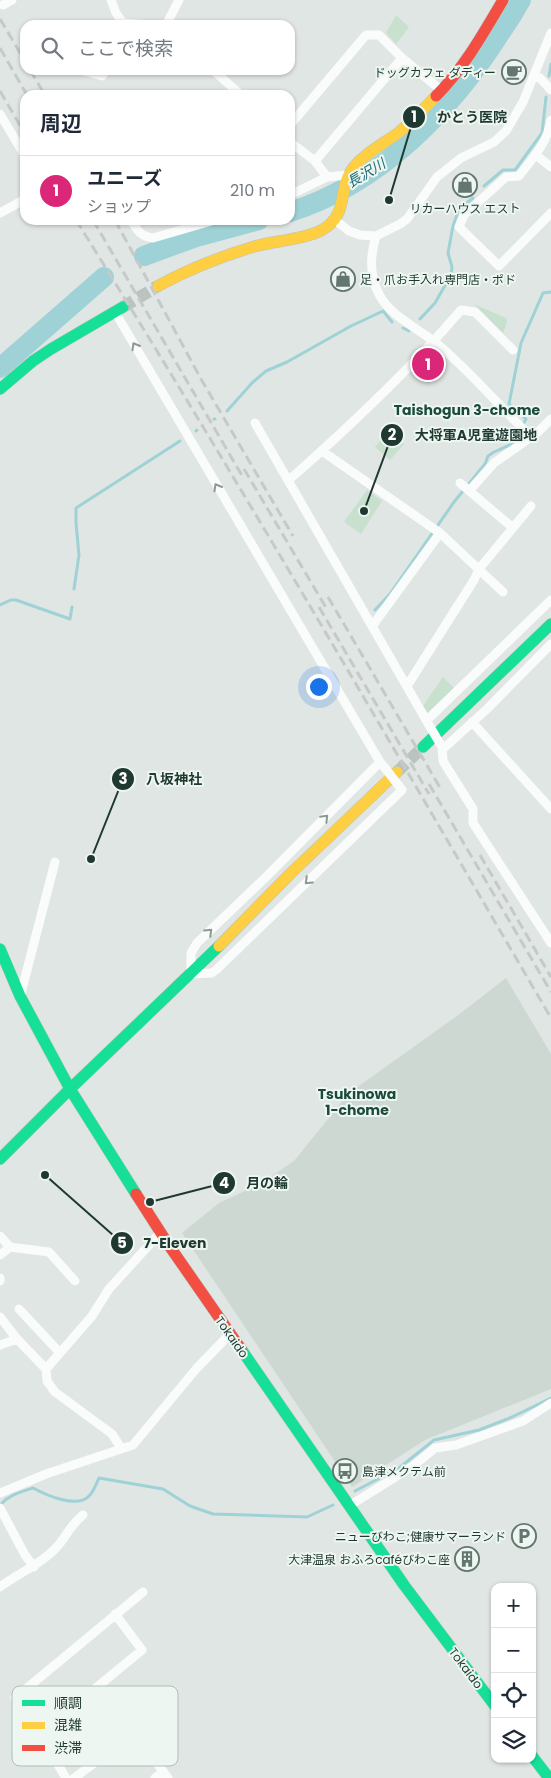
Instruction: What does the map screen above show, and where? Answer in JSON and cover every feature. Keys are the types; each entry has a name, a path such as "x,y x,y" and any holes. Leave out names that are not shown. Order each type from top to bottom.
{"main road":[{"path":"158,286 202,263 271,242 320,231 335,220 340,213 344,200 348,175 357,163 400,131 441,90 470,56 503,0"},
{"path":"0,389 33,361 119,309"},
{"path":"423,747 551,624"},
{"path":"0,1159 70,1089 191,974 290,874 397,772"},
{"name":"Tokaido","path":"0,949 20,996 70,1089 160,1232 404,1585 491,1701"},
{"path":"536,1761 549,1778"}],"street":[{"path":"4,5 12,0"},
{"path":"111,0 120,20"},
{"path":"169,20 179,0"},
{"path":"335,220 349,231 360,235 376,236 407,219 433,182 452,165 461,158 494,142 506,131 514,119 548,49 551,33"},
{"path":"295,119 366,35 379,35 402,58 441,90"},
{"path":"315,161 402,58"},
{"path":"218,75 235,90"},
{"path":"534,76 540,78 551,90"},
{"path":"0,114 20,148"},
{"path":"551,120 549,131 536,155 519,176 506,177 464,215 459,227 499,266 551,214"},
{"path":"295,146 315,161 327,177"},
{"path":"536,155 551,167"},
{"path":"295,193 327,177 348,175"},
{"path":"0,213 20,202"},
{"path":"134,225 139,233 145,237 153,238 198,225"},
{"path":"376,236 371,263 374,281 380,297 392,312 434,341 519,426"},
{"path":"119,309 242,529 383,765 402,790 216,970 212,973 191,974 191,953 197,943 383,765"},
{"path":"289,480 322,451 434,341 461,310 475,312 513,350"},
{"path":"469,491 494,463 538,432 551,419"},
{"path":"255,423 428,722 442,748 443,761 473,809 473,823 551,943"},
{"path":"322,451 440,532 503,592"},
{"path":"460,483 512,528"},
{"path":"407,686 474,580 479,569 531,506"},
{"path":"373,626 440,532"},
{"path":"428,722 551,600"},
{"path":"442,748 472,722 551,644"},
{"path":"472,722 551,809"},
{"path":"20,996 55,862"},
{"path":"46,1370 92,1316 109,1289 160,1232"},
{"path":"0,1236 10,1247 49,1252 76,1281"},
{"path":"0,1255 10,1247"},
{"path":"100,1303 108,1309"},
{"path":"19,1309 60,1353"},
{"path":"0,1317 17,1339 46,1370 47,1381 55,1392 112,1434 121,1448"},
{"path":"0,1493 46,1474 133,1445 196,1369 230,1334"},
{"path":"0,1346 17,1339"},
{"path":"349,1506 413,1466 435,1448 456,1445 523,1421 551,1403"},
{"path":"2,1510 25,1555 34,1567"},
{"path":"0,1587 12,1578 34,1567 57,1547 73,1523 82,1515"},
{"path":"29,1686 143,1592"},
{"path":"99,1686 142,1650 115,1614"},
{"path":"59,1766 66,1778"},
{"path":"74,1778 90,1766"},
{"path":"155,1778 166,1775"}],"shaded area":[{"path":"506,978 551,1054 551,1389 425,1440 352,1487 182,1233 219,1203 260,1184 294,1161 349,1093 457,1016"}],"green space":[{"path":"396,15 409,27 396,44 386,33"},
{"path":"474,304 506,318 507,322 503,333"},
{"path":"389,431 404,444 390,460 375,447"},
{"path":"367,490 382,501 361,534 344,522"},
{"path":"443,677 457,691 429,716 423,706"}],"waterway":[{"name":"長沢川","path":"295,210 323,199 354,183 384,163 411,141 460,89 521,0"},
{"path":"549,76 551,64"},
{"path":"484,186 503,170 515,170 542,133 546,97"},
{"path":"420,319 435,303 451,275 452,267 448,253 453,226 459,209 473,198"},
{"name":"長沢川","path":"144,256 196,237 240,225"},
{"name":"長沢川","path":"0,368 104,277"},
{"path":"375,610 390,594 454,502 485,464 488,456 512,444 526,419 509,404 521,343 543,293 551,292"},
{"path":"227,411 252,383 266,371 287,362 351,326 383,311 392,322"},
{"path":"403,328 409,331"},
{"path":"74,589 79,555 76,508 180,441"},
{"path":"0,605 16,600 70,619 72,607"},
{"path":"355,1491 399,1468 434,1440 479,1430 512,1417 551,1398"},
{"path":"0,1506 10,1497 33,1488 61,1500 84,1500 92,1492 99,1478 163,1489 190,1506 213,1514 307,1517 333,1505"}],"tunnel":[{"path":"123,307 158,286"},
{"path":"397,772 423,747"}],"railway":[{"path":"0,19 20,53"},
{"path":"0,48 24,90"},
{"path":"33,75 42,90"},
{"path":"0,91 20,125"},
{"path":"79,225 257,517 551,1018"},
{"path":"96,225 244,479"},
{"path":"118,225 201,379 293,536"},
{"path":"244,469 328,611"},
{"path":"328,597 442,791"},
{"path":"319,607 429,794"},
{"path":"429,784 551,992"},
{"path":"480,855 551,977"}],"traffic: fast":[{"path":"0,389 33,361 123,307"},
{"path":"423,747 551,624"},
{"path":"0,1159 219,946"},
{"path":"0,949 20,996 70,1089 136,1194"},
{"path":"241,1349 404,1585 491,1701"},
{"path":"536,1761 549,1778"}],"traffic: slow":[{"path":"158,286 231,254 256,246 308,236 331,224 340,209 345,184 353,168 369,153 403,129 436,96"},
{"path":"219,946 290,874 397,772"}],"traffic: jam":[{"path":"436,96 464,62 503,0"},
{"path":"136,1194 168,1244 241,1349"}],"place":[{"name":"ドッグカフェ ダディー","path":"514,72"},
{"name":"リカーハウス エスト","path":"465,185"},
{"name":"かとう医院","path":"389,200"},
{"name":"足・爪お手入れ専門店・ポド","path":"343,279"},
{"name":"ユニーズ","path":"428,364"},
{"name":"大将軍A児童遊園地","path":"364,511"},
{"name":"八坂神社","path":"91,859"},
{"name":"7-Eleven","path":"45,1175"},
{"name":"月の輪","path":"150,1202"},
{"name":"島津メクテム前","path":"345,1471"},
{"name":"ニューびわこ;健康サマーランド","path":"524,1536"},
{"name":"大津温泉 おふろcaféびわこ座","path":"467,1559"}],"district":[{"name":"Taishogun 3-chome","path":"467,410"},
{"name":"Tsukinowa 1-chome","path":"357,1102"}]}
